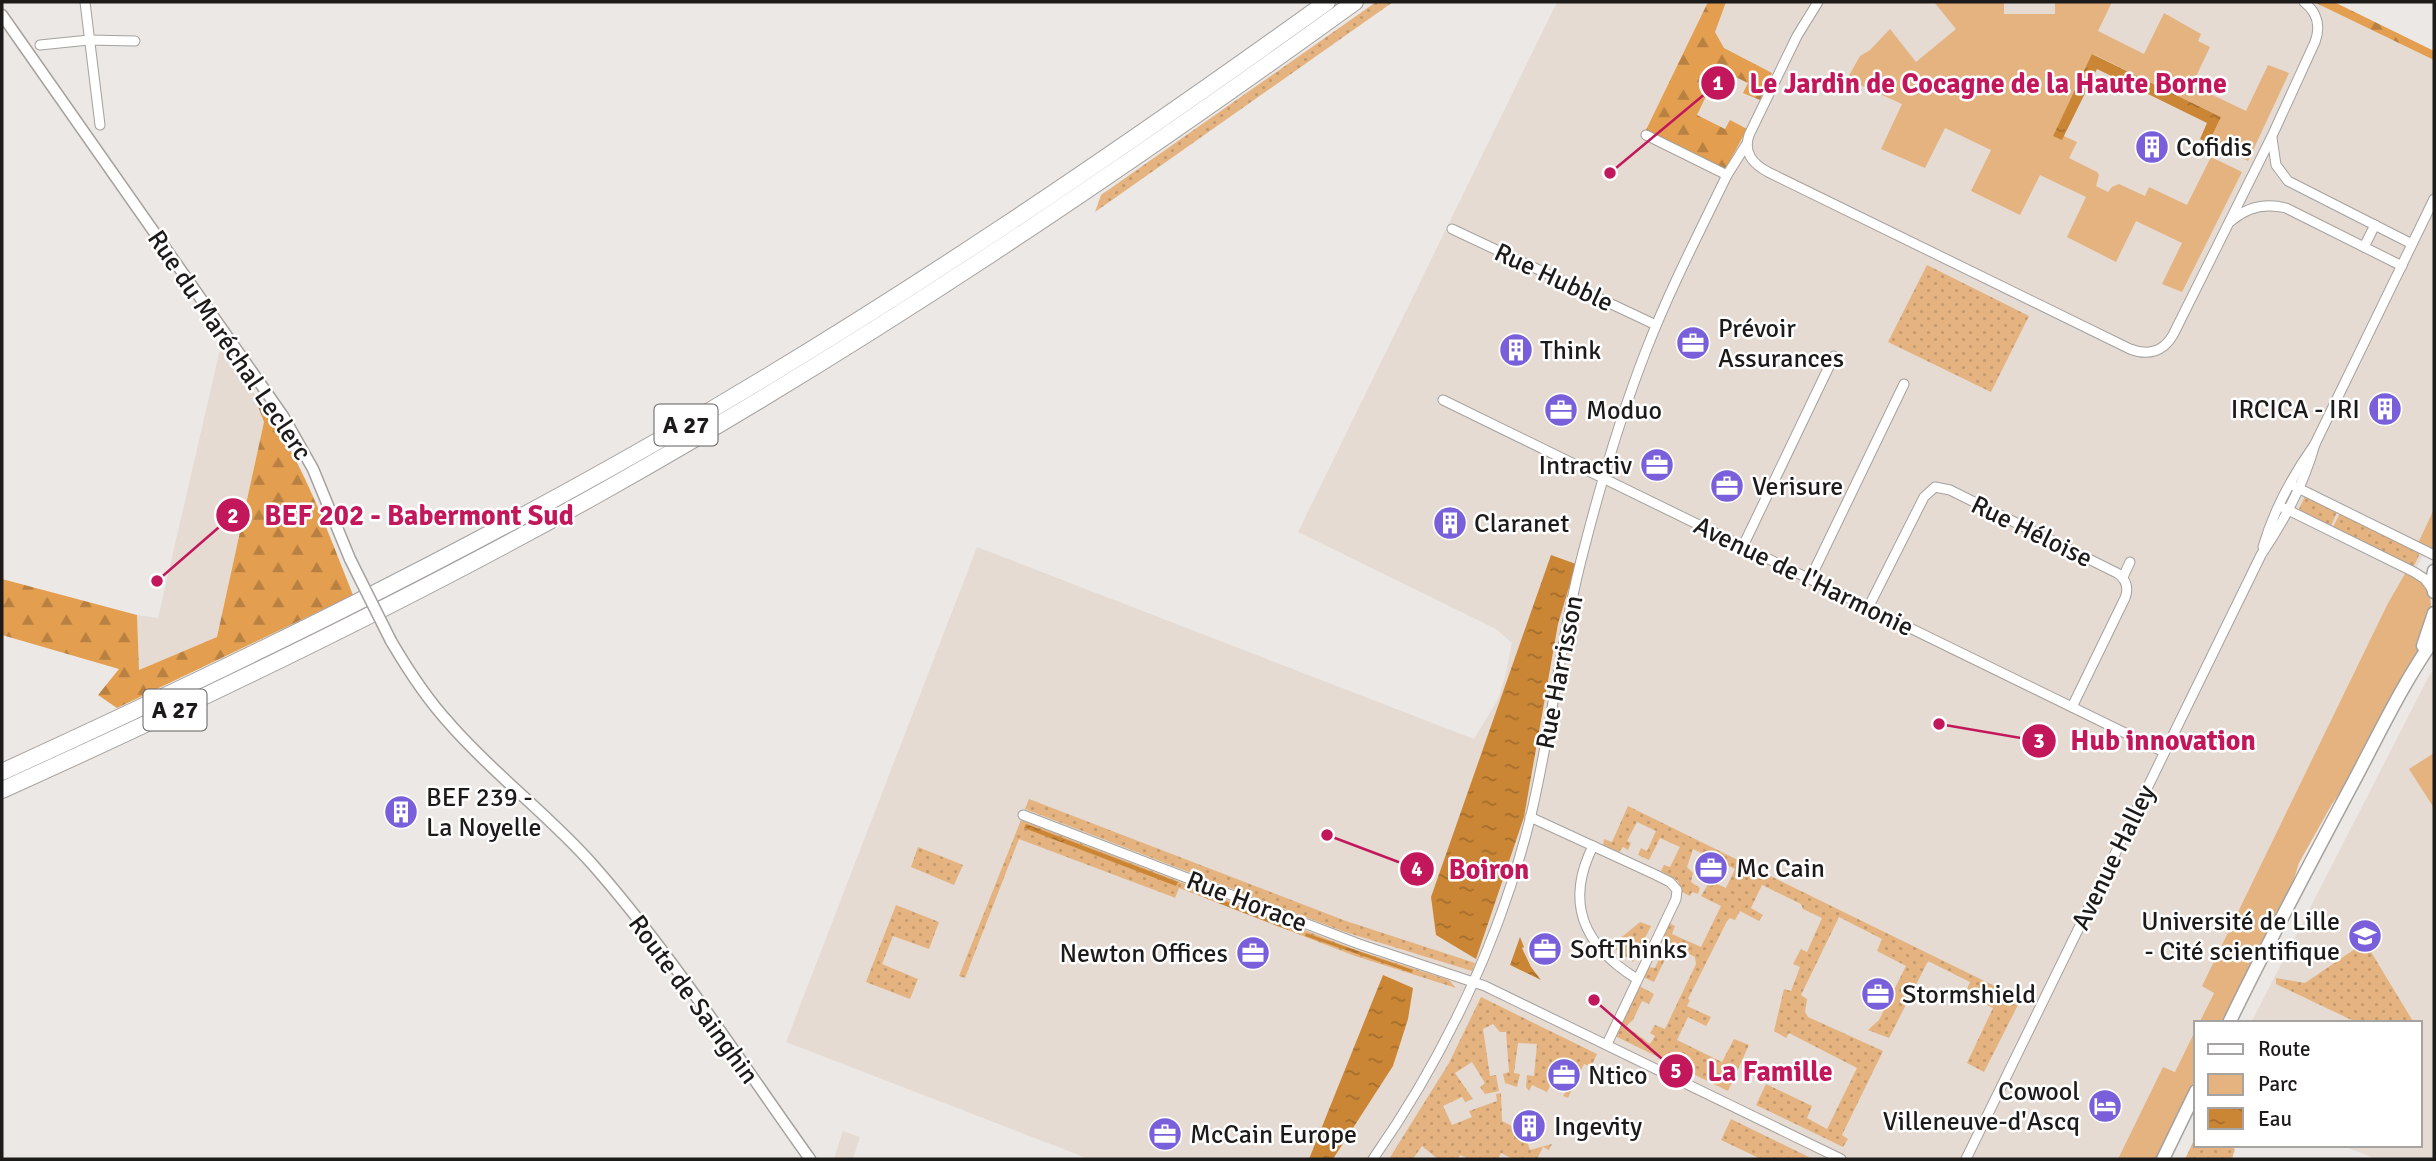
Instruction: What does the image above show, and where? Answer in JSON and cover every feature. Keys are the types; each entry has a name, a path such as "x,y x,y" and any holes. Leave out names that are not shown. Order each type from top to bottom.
{"highway":[{"name":"A 27","path":"2,772 297,633 479,540 672,433 840,332 1008,224 1327,2"},
{"name":"A 27","path":"2,790 204,697 346,627 566,512 700,436 851,345 1002,248 1355,2"}],"main road":[{"path":"2434,570 2434,591"},
{"path":"2414,669 2434,613"},
{"path":"2230,1021 2414,669 2434,639"},
{"path":"2163,1159 2194,1095"}],"street":[{"path":"85,2 100,125"},
{"name":"Rue Harrisson","path":"1373,1159 1426,1076 1474,982 1510,885 1530,817 1567,620 1585,545 1621,420 1656,325 1727,175 1746,145 1787,55 1818,2"},
{"path":"1746,145 1751,159 1768,172 2130,349 2141,352 2157,351 2169,342 2318,36 2317,19 2312,9 2304,2"},
{"name":"Rue du Maréchal Leclerc","path":"2,15 279,410 313,469 350,559 391,641 413,677 449,723 572,844"},
{"path":"40,45 89,40 135,41"},
{"path":"1646,135 1727,175"},
{"path":"2272,135 2276,164 2288,181 2412,244"},
{"name":"Avenue Halley","path":"2261,555 2268,531 2287,489 2315,444 2434,199"},
{"path":"2224,230 2233,219 2245,211 2274,205 2292,210 2402,266"},
{"path":"2364,247 2375,225"},
{"name":"Rue Hubble","path":"1452,229 1656,325"},
{"path":"1743,546 1834,356"},
{"path":"1810,579 1904,384"},
{"name":"Avenue de l'Harmonie","path":"1443,400 2164,752"},
{"name":"Avenue Halley","path":"1966,1159 2261,555 2299,488 2315,444"},
{"path":"2287,489 2293,486 2299,488 2434,555"},
{"name":"Rue Héloise","path":"1868,608 1924,497 1935,487 1950,490 2123,577 2127,591 2125,598 2072,707"},
{"path":"2282,500 2287,511 2414,572 2434,591"},
{"path":"2123,577 2130,562"},
{"name":"Rue Horace","path":"1023,815 1359,944 1474,982 1842,1159"},
{"path":"1530,817 1670,882 1676,890 1676,899 1607,1044"},
{"name":"Route de Sainghin","path":"572,844 611,886 659,945 810,1159"},
{"path":"1593,846 1583,869 1579,888 1584,923 1591,938 1603,953 1637,979"}],"shaded area":[{"path":"1557,2 2334,2 2434,51 2434,509 2418,542 2427,547 2413,575 2406,572 2388,603 2202,986 2214,992 2200,1021 2194,1021 2194,1033 2175,1072 2163,1067 2118,1159 1089,1159 786,1042 977,547 1474,739 1498,699 1512,643 1496,629 1298,532"},
{"path":"221,345 253,393 264,422 217,637 139,670 137,615 158,618"},
{"name":"Université de Lille ‐ Cité scientifique","path":"2434,669 2434,1159 2376,1159 2346,1147 2422,1147 2422,1021 2252,1021"},
{"path":"843,1131 860,1137 853,1159 834,1159"}],"green space":[{"path":"1376,2 1393,2 1095,212 1101,195"},
{"path":"1708,2 1726,2 1715,32 1724,48 1772,73 1760,100 1743,93 1748,83 1719,69 1697,115 1725,129 1730,120 1747,129 1725,170 1646,130"},
{"path":"1934,2 2004,2 2004,14 2055,14 2055,2 2112,2 2098,31 2144,54 2164,13 2201,34 2198,41 2210,47 2192,85 2246,111 2268,65 2289,73 2248,161 2210,140 2221,117 2093,54 2055,132 2077,142 2069,158 2097,172 2099,175 2096,186 2108,192 2119,184 2145,196 2149,187 2187,205 2211,157 2242,172 2182,292 2162,284 2182,243 2136,221 2116,262 2067,237 2086,197 2040,175 2020,215 1971,191 1991,150 1945,128 1925,168 1881,149 1902,104 1847,79 1860,56 1870,50 1890,29 1916,62 1956,29"},
{"path":"2314,2 2334,2 2434,51 2434,60"},
{"path":"1927,265 2029,316 1991,392 1888,342"},
{"path":"253,393 298,464 353,595 117,708 98,695 119,669 2,635 2,579 137,615 139,670 217,637 264,422"},
{"path":"2306,494 2338,510 2330,528 2301,512 2299,509"},
{"path":"2434,509 2434,550 2418,543"},
{"path":"2341,511 2421,551 2413,568 2332,529"},
{"path":"2406,572 2425,587 2430,597 2431,612 2419,650 2390,708 2299,863 2291,889 2226,1021 2200,1021 2214,993 2202,986 2388,603"},
{"path":"2434,753 2434,808 2409,769"},
{"path":"1029,799 1346,921 1475,963 1472,971 1342,931 1025,809"},
{"path":"1628,806 2021,999 1984,1072 1967,1063 1993,1008 1965,994 1970,982 1928,961 1889,1038 1868,1030 1879,1020 1906,966 1877,951 1882,939 1839,917 1801,995 1807,999 1805,1012 1808,1017 1883,1051 1842,1135 1848,1139 1843,1147 1756,1105 1766,1084 1812,1106 1807,1118 1827,1129 1857,1068 1789,1033 1786,1038 1774,1031 1784,989 1791,991 1800,967 1793,964 1801,949 1807,952 1822,918 1803,909 1801,904 1762,885 1751,908 1763,915 1759,921 1740,911 1735,920 1730,918 1727,921 1688,999 1690,1000 1687,1006 1711,1017 1706,1026 1688,1017 1677,1040 1722,1062 1734,1039 1749,1045 1728,1091 1615,1036 1639,986 1654,994 1649,1004 1642,1001 1633,1020 1626,1026 1650,1044 1655,1036 1650,1033 1655,1025 1665,1029 1696,964 1695,957 1672,945 1654,982 1643,977 1649,967 1655,968 1666,944 1660,941 1669,923 1675,926 1672,934 1701,947 1721,906 1701,896 1710,881 1726,888 1735,869 1693,849 1687,867 1693,873 1691,882 1700,888 1698,894 1692,892 1690,896 1682,892 1678,881 1661,871 1664,865 1670,867 1680,847 1660,838 1649,860 1638,855 1641,848 1647,851 1656,831 1637,822 1627,841 1631,843 1628,850 1623,847 1619,852 1603,846 1604,839 1612,842"},
{"path":"1021,820 1356,950 1449,980 1456,988 1355,956 1179,888 1175,898 1019,839 965,978 959,976"},
{"path":"918,847 963,865 954,885 911,867"},
{"path":"896,905 939,922 929,949 893,936 882,964 918,979 910,999 866,982"},
{"path":"1640,922 1651,926 1633,962 1611,946"},
{"path":"2365,942 2413,1021 2354,1021 2276,984 2276,978 2305,983"},
{"path":"1481,997 1597,1054 1591,1067 1584,1064 1568,1098 1563,1096 1578,1070 1559,1060 1552,1067 1554,1069 1549,1079 1552,1082 1547,1092 1532,1085 1529,1091 1526,1087 1527,1075 1534,1076 1537,1044 1518,1043 1514,1073 1520,1074 1517,1087 1505,1083 1503,1074 1509,1072 1506,1032 1500,1032 1493,1024 1483,1029 1490,1076 1496,1075 1499,1091 1485,1094 1480,1087 1485,1083 1472,1062 1455,1073 1473,1099 1465,1102 1462,1097 1443,1106 1452,1125 1472,1117 1469,1111 1497,1101 1496,1094 1501,1093 1502,1121 1524,1132 1530,1150 1552,1144 1549,1150 1543,1147 1537,1159 1513,1159 1501,1153 1498,1159 1469,1159 1460,1155 1458,1159 1438,1159 1422,1146 1413,1159 1389,1159 1449,1063"},
{"path":"2194,1033 2194,1084 2157,1159 2118,1159 2163,1067 2175,1072"},
{"path":"1731,1119 1813,1159 1761,1159 1721,1140"},
{"path":"2194,1140 2194,1147 2235,1149 2232,1159 2185,1159"}],"water":[{"path":"2092,54 2221,117 2210,140 2207,142 2200,139 2207,123 2097,69 2062,140 2053,136"},
{"path":"1551,555 1576,564 1558,624 1524,817 1476,959 1436,935 1431,897"},
{"path":"1026,824 1178,882 1176,886 1024,828"},
{"path":"1217,898 1289,926 1288,930 1216,902"},
{"path":"1306,933 1413,970 1412,973 1305,936"},
{"path":"1520,937 1531,967 1541,980 1510,965"},
{"path":"1383,975 1413,988 1408,1019 1393,1066 1333,1159 1309,1159"}],"place":[{"name":"Cofidis","path":"2152,147"},
{"name":"Le Jardin de Cocagne de la Haute Borne","path":"1610,173"},
{"name":"Prévoir Assurances","path":"1693,343"},
{"name":"Think","path":"1516,350"},
{"name":"IRCICA - IRI","path":"2385,409"},
{"name":"Moduo","path":"1561,410"},
{"name":"Intractiv","path":"1657,465"},
{"name":"Verisure","path":"1727,486"},
{"name":"Claranet","path":"1450,523"},
{"name":"BEF 202 - Babermont Sud","path":"157,581"},
{"name":"Hub innovation","path":"1939,724"},
{"name":"BEF 239 - La Noyelle","path":"401,812"},
{"name":"Boiron","path":"1327,835"},
{"name":"Mc Cain","path":"1711,868"},
{"name":"Université de Lille ‐ Cité scientifique","path":"2365,936"},
{"name":"SoftThinks","path":"1545,949"},
{"name":"Newton Offices","path":"1253,953"},
{"name":"Stormshield","path":"1878,994"},
{"name":"La Famille","path":"1594,1000"},
{"name":"Ntico","path":"1564,1075"},
{"name":"Cowool Villeneuve-d'Ascq","path":"2105,1106"},
{"name":"Ingevity","path":"1529,1126"},
{"name":"McCain Europe","path":"1165,1134"}]}
